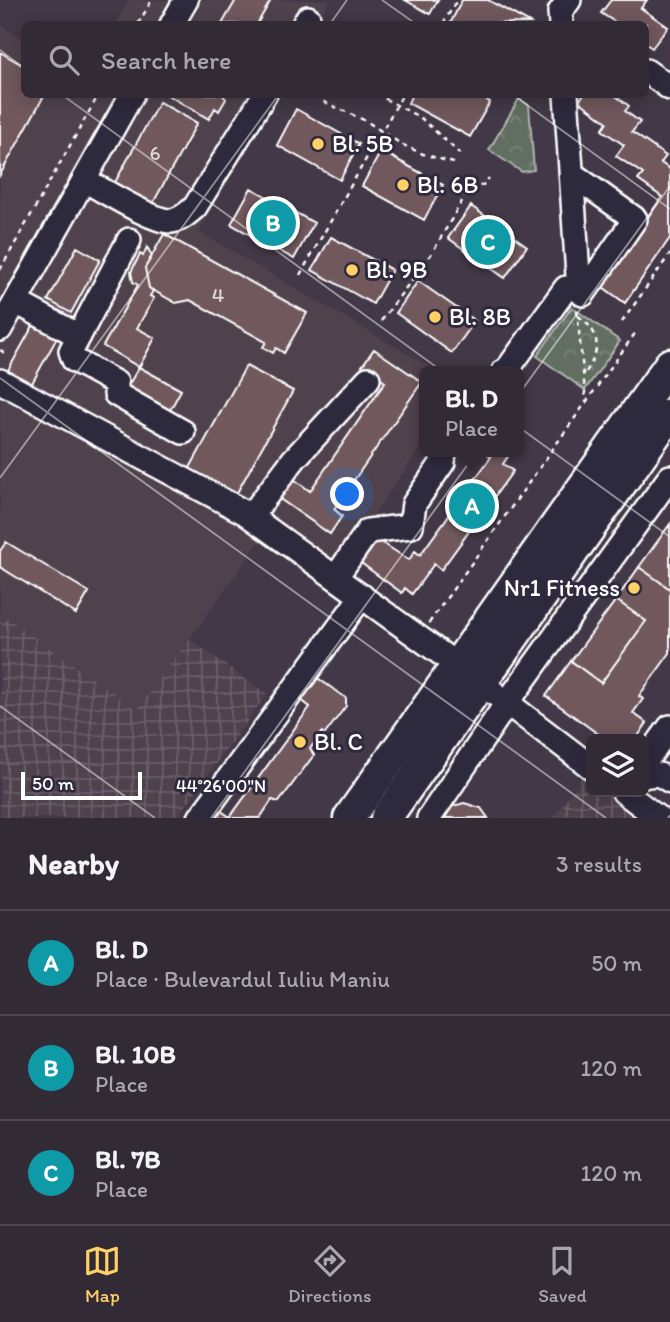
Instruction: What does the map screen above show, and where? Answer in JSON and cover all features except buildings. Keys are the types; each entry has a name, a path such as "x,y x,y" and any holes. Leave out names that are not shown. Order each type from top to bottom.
{"main road":[{"path":"349,818 670,364"},
{"path":"386,818 670,414"}],"street":[{"path":"174,21 186,0"},
{"path":"0,329 130,98"},
{"path":"84,180 146,213 168,221 180,219 195,207 263,98"},
{"path":"566,98 579,299"},
{"path":"572,174 635,219 579,299"},
{"path":"130,240 71,351 74,360 116,383 116,394 183,432"},
{"path":"510,366 566,288 579,299"},
{"path":"16,302 79,336"},
{"path":"251,516 294,459 368,379"},
{"path":"0,381 251,516 457,665"},
{"path":"336,577 368,531 411,526 414,504 443,462 444,457"},
{"path":"411,783 434,811 670,477"},
{"path":"200,818 362,596"},
{"path":"481,683 586,763"},
{"path":"508,703 529,703 586,746"},
{"path":"649,756 670,727"},
{"path":"649,775 660,775 670,781"},
{"path":"631,797 658,818"}],"path":[{"path":"140,21 152,0"},
{"path":"445,21 457,0"},
{"path":"0,270 97,98"},
{"path":"320,98 424,154 457,164"},
{"path":"384,98 421,118 460,154"},
{"path":"300,275 401,98"},
{"path":"381,321 432,253 469,189 484,185 489,178"},
{"path":"622,322 670,254"},
{"path":"579,299 596,340 596,358 584,376"},
{"path":"579,299 586,402"},
{"path":"419,637 636,332"},
{"path":"0,351 8,355"}],"shaded area":[{"path":"129,0 330,0 318,21 118,21"},
{"path":"0,25 21,38 21,98 274,98 199,232 428,366 419,366 419,450 327,582 263,536 138,711 0,613"},
{"path":"0,613 137,710 189,639 267,694 177,818 0,818"},
{"path":"586,772 586,797 643,797 670,818 553,818"}],"green space":[{"path":"519,99 529,105 534,170 522,172 489,150"},
{"path":"572,307 620,341 585,390 537,356"}],"tram line":[{"path":"160,21 171,0"},
{"path":"0,304 116,98"}],"place":[{"name":"Bl. 5B","path":"318,144"},
{"name":"Bl. 6B","path":"403,185"},
{"name":"Bl. 10B","path":"273,223"},
{"name":"Bl. 7B","path":"488,242"},
{"name":"Bl. 9B","path":"352,270"},
{"name":"Bl. 8B","path":"435,317"},
{"name":"Bl. D","path":"472,506"},
{"name":"Nr1 Fitness","path":"634,588"},
{"name":"Bl. C","path":"300,742"}]}
